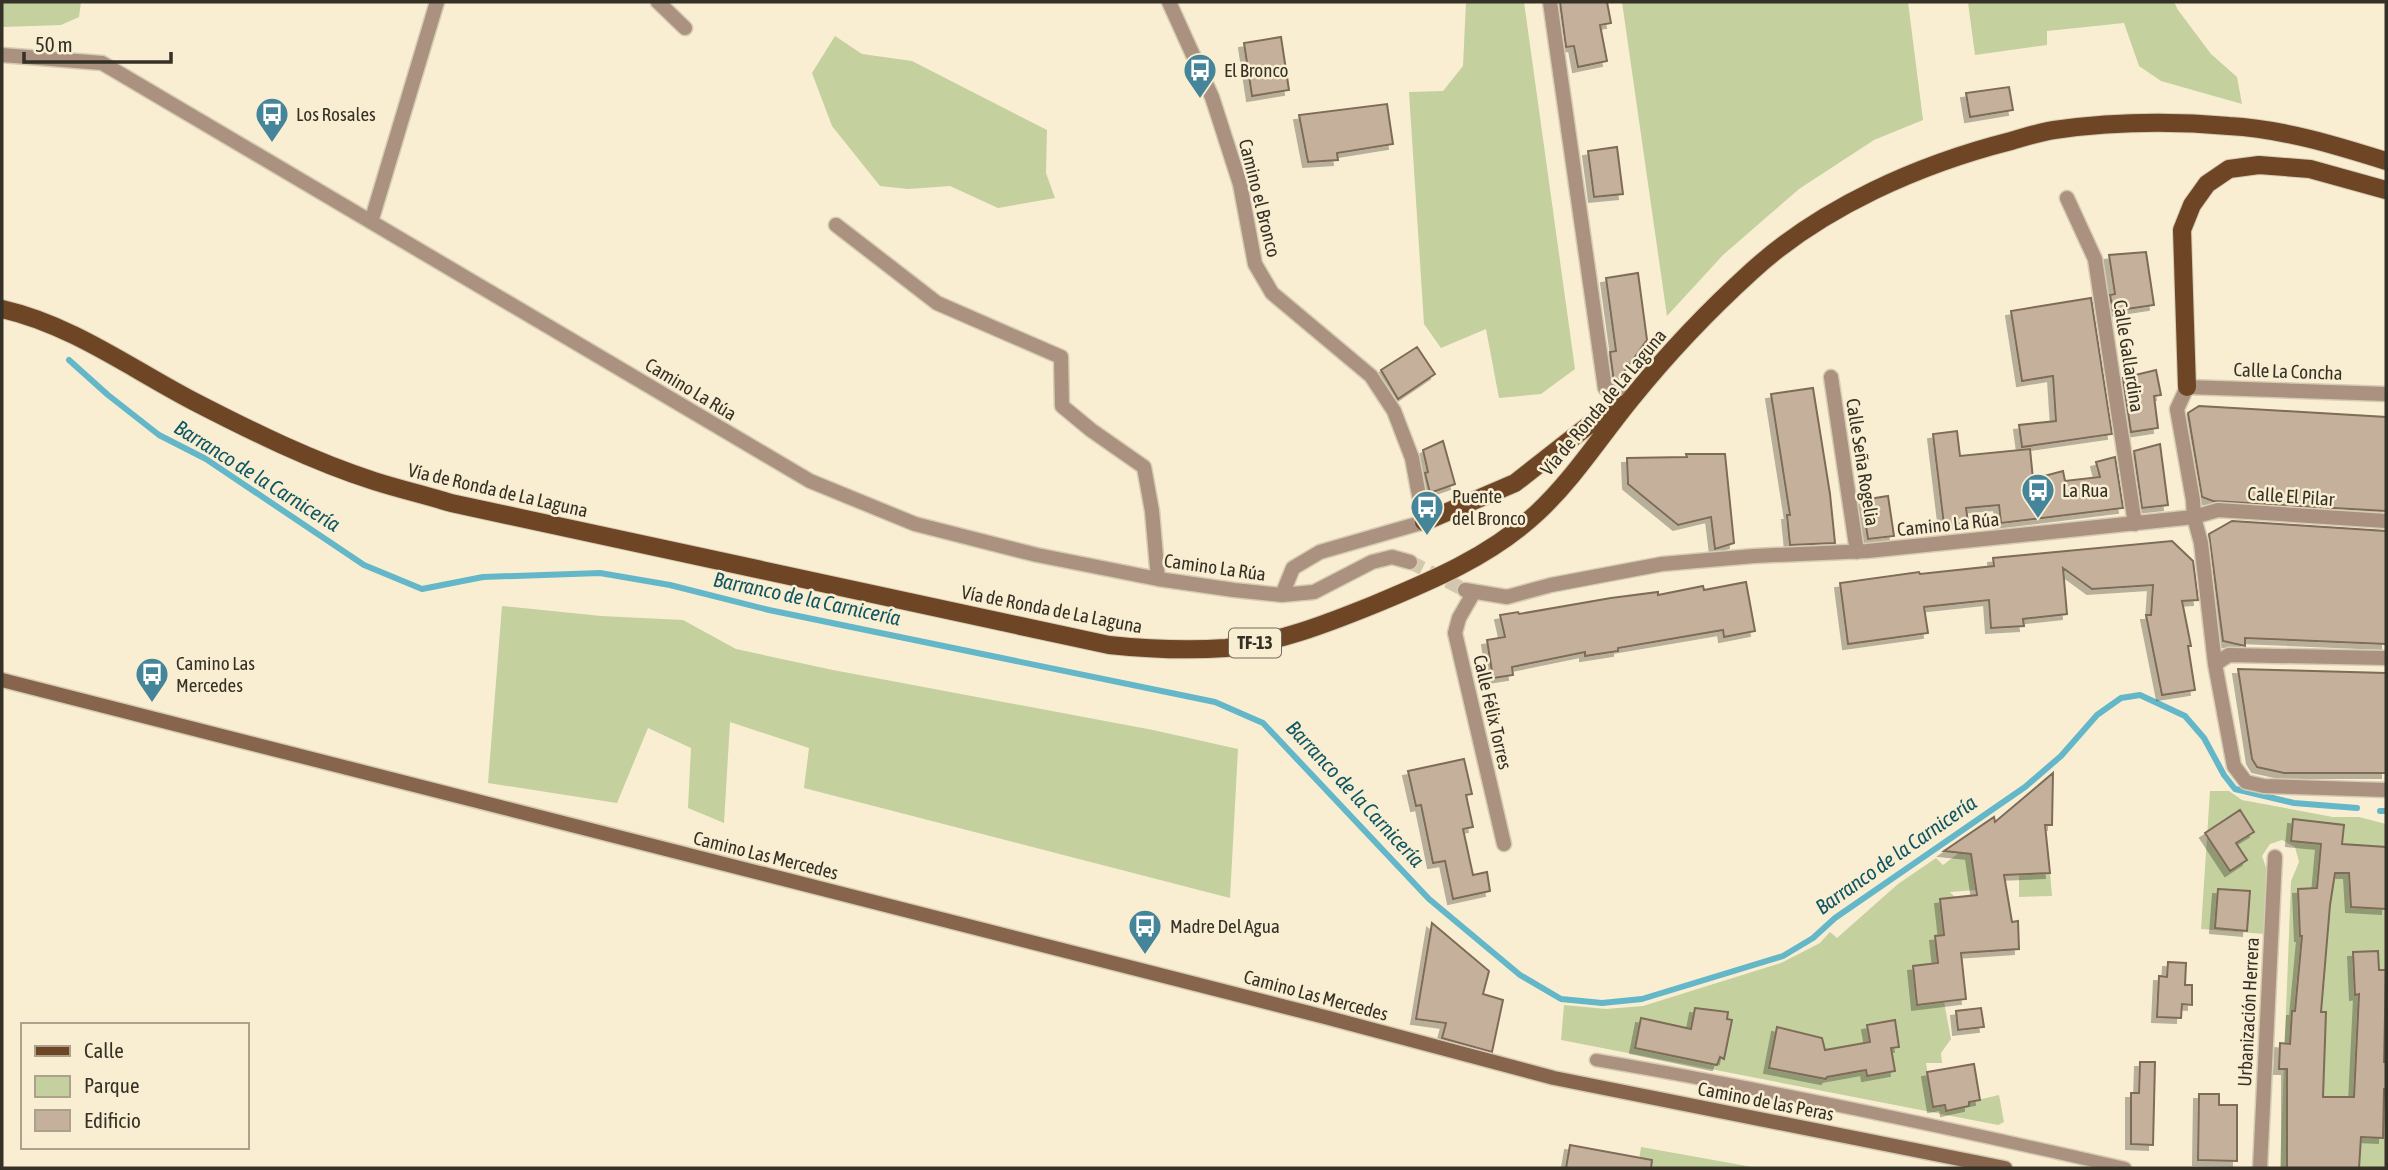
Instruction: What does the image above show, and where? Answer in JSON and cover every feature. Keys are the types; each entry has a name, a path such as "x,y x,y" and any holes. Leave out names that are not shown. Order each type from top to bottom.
{"main road":[{"name":"Vía de Ronda de La Laguna","path":"2,309 73,333 193,401 280,443 372,480 451,503 1109,645 1166,650 1229,648 1319,627 1435,580 1490,548 1536,513 1583,464 1630,400 1696,323 1755,268 1807,230 1869,193 1917,171 1978,149 2051,130 2145,123 2232,126 2315,139 2386,161"},
{"path":"2187,387 2182,230 2192,205 2207,184 2229,169 2259,165 2310,169 2386,190"},
{"path":"1424,522 1515,483 1589,425 1630,400"},
{"name":"Camino Las Mercedes","path":"2,680 1312,1014 1520,1070"},
{"name":"Camino de las Peras","path":"1520,1070 2005,1168"}],"street":[{"path":"371,222 438,2"},
{"path":"657,2 685,28"},
{"name":"Camino el Bronco","path":"1169,2 1216,110 1240,184 1255,264 1272,293 1371,376 1394,411 1412,458 1424,522"},
{"path":"1550,2 1605,388 1630,400"},
{"name":"Camino La Rúa","path":"2,55 102,63 810,481 915,524 1037,555 1158,579 1282,596 1314,592 1373,562 1392,558 1410,562"},
{"name":"Calle Gallardina","path":"2067,198 2095,259 2135,524"},
{"path":"836,225 937,303 1061,357 1062,406 1144,467 1152,511 1158,579"},
{"name":"Calle Seña Rogelia","path":"1830,377 1857,552"},
{"path":"2187,387 2177,409 2193,500 2193,517 2201,543 2215,664 2234,766 2246,782 2264,786 2386,790"},
{"name":"Calle La Concha","path":"2187,387 2386,394"},
{"name":"Calle El Pilar","path":"2193,517 2218,510 2386,521"},
{"name":"Camino La Rúa","path":"1469,591 1507,597 1551,585 1661,564 1754,556 1857,552 2193,517"},
{"path":"1282,596 1293,568 1320,552 1424,522"},
{"name":"Calle Félix Torres","path":"1469,591 1455,633 1504,844"},
{"path":"2215,664 2229,655 2386,658"},
{"name":"Urbanización Herrera","path":"2260,1168 2275,857"},
{"path":"1595,1060 1730,1083 2125,1168"}],"green space":[{"path":"2,2 81,2 79,17 61,25 3,27"},
{"path":"1466,2 1524,2 1575,369 1541,394 1499,398 1486,329 1441,348 1424,324 1409,92 1443,91 1463,66"},
{"path":"1622,2 1908,2 1923,120 1874,140 1799,189 1723,255 1667,316"},
{"path":"1968,2 2174,2 2211,54 2237,77 2242,104 2161,81 2139,66 2124,23 2047,31 2047,45 1975,55"},
{"path":"835,36 862,54 912,61 1047,130 1046,173 1055,198 998,208 950,186 908,189 880,186 832,126 812,73"},
{"path":"502,606 601,616 683,620 736,649 1238,749 1230,898 804,788 809,748 730,722 724,823 688,808 691,748 648,728 617,803 488,783"},
{"path":"2210,791 2229,791 2242,800 2333,817 2359,817 2386,824 2386,1168 2280,1168 2291,881 2299,862 2295,847 2282,840 2270,844 2262,856 2267,870 2265,934 2201,929"},
{"path":"1960,852 1971,854 1976,890 1950,892 1955,897 1966,999 1944,1002 1951,1039 1941,1053 1942,1063 1926,1063 1933,1107 1945,1105 1946,1110 1969,1106 1969,1102 1999,1095 2004,1122 1998,1125 1561,1040 1564,1005 1606,1009 1643,1006 1781,963 1820,943 1830,932 1837,938 1898,884 1936,858 1943,865"},
{"path":"2050,873 2052,896 2019,897 2019,874"},
{"path":"1641,1147 1758,1168 1638,1168"}],"building":[{"path":"1560,2 1607,2 1611,23 1600,25 1607,61 1578,67 1574,46 1566,47"},
{"path":"1281,37 1289,90 1252,96 1244,43"},
{"path":"2009,87 2013,110 1970,117 1966,93"},
{"path":"1387,104 1393,144 1337,153 1338,160 1308,162 1299,115"},
{"path":"1617,147 1623,194 1594,197 1588,151"},
{"path":"2146,252 2154,305 2113,311 2110,295 2115,294 2109,255"},
{"path":"1638,273 1647,340 1616,383 1610,352 1616,351 1606,278"},
{"path":"2091,298 2112,434 2022,447 2019,425 2056,421 2053,376 2022,381 2011,311"},
{"path":"1417,347 1435,374 1398,399 1381,370"},
{"path":"2156,370 2161,395 2154,396 2158,428 2131,432 2123,378"},
{"path":"1813,388 1835,543 1790,545 1787,515 1790,515 1771,394"},
{"path":"2199,406 2386,417 2386,511 2213,501 2202,497 2188,413"},
{"path":"1957,431 1960,456 2030,449 2033,479 2063,471 2065,481 2100,477 2096,462 2115,457 2123,508 2001,523 1999,505 1966,508 1968,522 1944,525 1933,434"},
{"path":"1443,441 1455,484 1430,493 1423,450"},
{"path":"2160,444 2168,505 2142,508 2134,451"},
{"path":"1686,454 1725,454 1734,543 1715,549 1711,517 1678,525 1628,484 1627,458 1687,457"},
{"path":"1888,496 1894,536 1868,539 1862,500"},
{"path":"2232,521 2386,531 2386,644 2245,638 2245,646 2223,641 2209,534"},
{"path":"2172,541 2193,561 2198,600 2182,601 2191,646 2188,646 2195,690 2162,695 2146,615 2151,615 2153,585 2092,589 2063,568 2067,614 2023,619 2024,626 1991,628 1989,600 1924,607 1928,633 1848,644 1840,583 1919,572 1994,566 1993,558"},
{"path":"1746,582 1755,631 1724,637 1723,630 1618,648 1618,651 1585,656 1585,652 1512,667 1513,675 1493,678 1487,640 1505,637 1500,615 1658,592 1658,595 1703,586 1704,590"},
{"path":"2238,669 2386,673 2386,773 2284,773 2257,767 2252,759"},
{"path":"1464,759 1472,794 1466,795 1473,827 1463,829 1473,875 1487,872 1490,891 1453,899 1445,861 1433,863 1421,805 1416,806 1408,771"},
{"path":"2053,773 2052,825 2045,825 2050,873 2004,875 2012,922 2018,921 2019,949 1961,953 1966,999 1917,1005 1913,966 1938,963 1935,936 1944,935 1940,899 1977,895 1971,854 1944,851 1994,817 1995,822"},
{"path":"2240,810 2254,832 2236,843 2247,860 2230,871 2205,833"},
{"path":"2293,819 2344,825 2342,844 2386,847 2386,909 2351,907 2349,873 2335,873 2321,1012 2326,1012 2323,1097 2354,1097 2359,994 2355,995 2353,952 2378,951 2379,970 2386,970 2386,1089 2383,1138 2361,1137 2359,1168 2287,1168 2287,1069 2279,1069 2280,1043 2290,1044 2292,1011 2295,1011 2302,936 2298,889 2317,888 2321,844 2291,841"},
{"path":"2218,889 2250,891 2247,931 2215,928"},
{"path":"1432,923 1489,971 1483,994 1503,1000 1492,1052 1442,1038 1446,1023 1416,1019"},
{"path":"2168,962 2186,963 2185,985 2192,985 2192,1005 2182,1004 2181,1018 2157,1017 2159,976 2167,977"},
{"path":"1695,1008 1728,1012 1727,1019 1732,1020 1724,1059 1720,1057 1717,1065 1635,1048 1641,1018 1691,1029"},
{"path":"1981,1008 1984,1027 1958,1030 1956,1011"},
{"path":"1895,1020 1899,1047 1891,1048 1895,1071 1867,1076 1866,1070 1826,1079 1769,1068 1777,1027 1822,1038 1825,1050 1870,1042 1867,1025"},
{"path":"2140,1062 2155,1062 2153,1145 2131,1144 2131,1093 2139,1093"},
{"path":"1974,1064 1980,1100 1969,1102 1969,1106 1946,1111 1945,1105 1933,1107 1927,1072"},
{"path":"2199,1094 2219,1094 2219,1105 2237,1105 2237,1161 2198,1160"},
{"path":"1570,1145 1652,1160 1651,1168 1566,1168"}],"waterway":[{"name":"Barranco de la Carnicería","path":"69,360 159,435 206,459 364,565 422,589 483,577 600,573 670,585 769,610 1215,702 1263,723 1429,899 1520,975 1561,999 1602,1003 1642,999 1783,956 1813,938 1835,918 2025,787 2061,756 2097,715 2121,698 2140,695 2185,716 2204,738 2224,775 2235,789 2294,803 2357,808"},
{"name":"Barranco de la Carnicería","path":"2380,811 2386,811"}],"tunnel":[{"path":"1410,562 1465,590"}],"place":[{"name":"El Bronco","path":"1200,100"},
{"name":"Los Rosales","path":"272,144"},
{"name":"La Rua","path":"2038,520"},
{"name":"Puente del Bronco","path":"1427,537"},
{"name":"Camino Las Mercedes","path":"152,704"},
{"name":"Madre Del Agua","path":"1145,956"}]}
